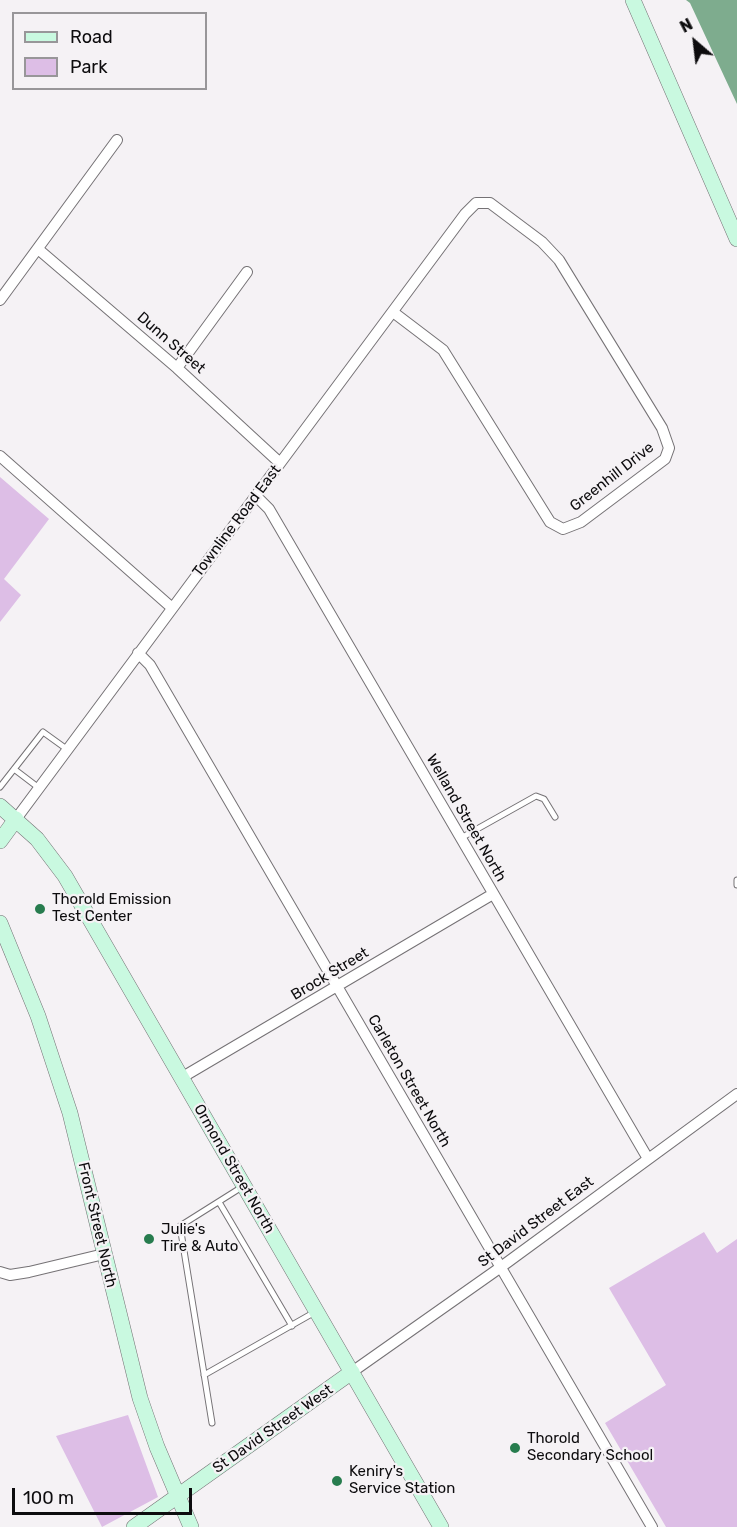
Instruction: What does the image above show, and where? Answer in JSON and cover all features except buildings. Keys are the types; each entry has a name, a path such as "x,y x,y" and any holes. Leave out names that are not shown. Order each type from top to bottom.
{"street":[{"path":"633,0 737,239"},
{"path":"0,300 117,140"},
{"name":"Townline Road East","path":"0,841 171,607 469,209 476,203"},
{"name":"Greenhill Drive","path":"393,312 442,350 550,522 564,529 581,522 665,459 669,448 662,428 559,260 542,242 490,203 476,203"},
{"name":"Dunn Street","path":"38,249 177,368 280,464"},
{"path":"177,368 247,272"},
{"path":"0,456 171,607"},
{"name":"Welland Street North","path":"256,496 269,509 647,1157"},
{"name":"Carleton Street North","path":"138,653 150,665 652,1527"},
{"name":"Ormond Street North","path":"0,806 37,839 65,876 441,1527"},
{"name":"Brock Street","path":"180,1078 338,988 493,894"},
{"name":"Front Street North","path":"0,923 38,1016 80,1149 140,1398 177,1497 191,1527"},
{"name":"St David Street East","path":"352,1372 501,1268 647,1157 737,1094"},
{"path":"0,1272 10,1275 28,1272 104,1254"},
{"name":"St David Street West","path":"135,1527 352,1372"}],"lane":[{"path":"0,787 42,732 68,750"},
{"path":"14,769 39,788"},
{"path":"461,838 536,796 544,799 555,817"},
{"path":"737,880 735,881 737,885"},
{"path":"212,1423 180,1226 244,1186"},
{"path":"219,1202 292,1326"},
{"path":"204,1375 317,1312"}],"green space":[{"path":"0,477 49,519 4,579 21,595 0,622"},
{"path":"704,1232 717,1253 737,1239 737,1527 666,1527 605,1423 666,1385 609,1288"},
{"path":"128,1415 158,1497 102,1527 56,1436"}],"shaded area":[{"path":"686,0 737,0 737,104 690,3"}],"place":[{"name":"Thorold Emission Test Center","path":"40,909"},
{"name":"Julie's Tire & Auto","path":"149,1239"},
{"name":"Thorold Secondary School","path":"515,1448"},
{"name":"Keniry's Service Station","path":"337,1481"}]}
